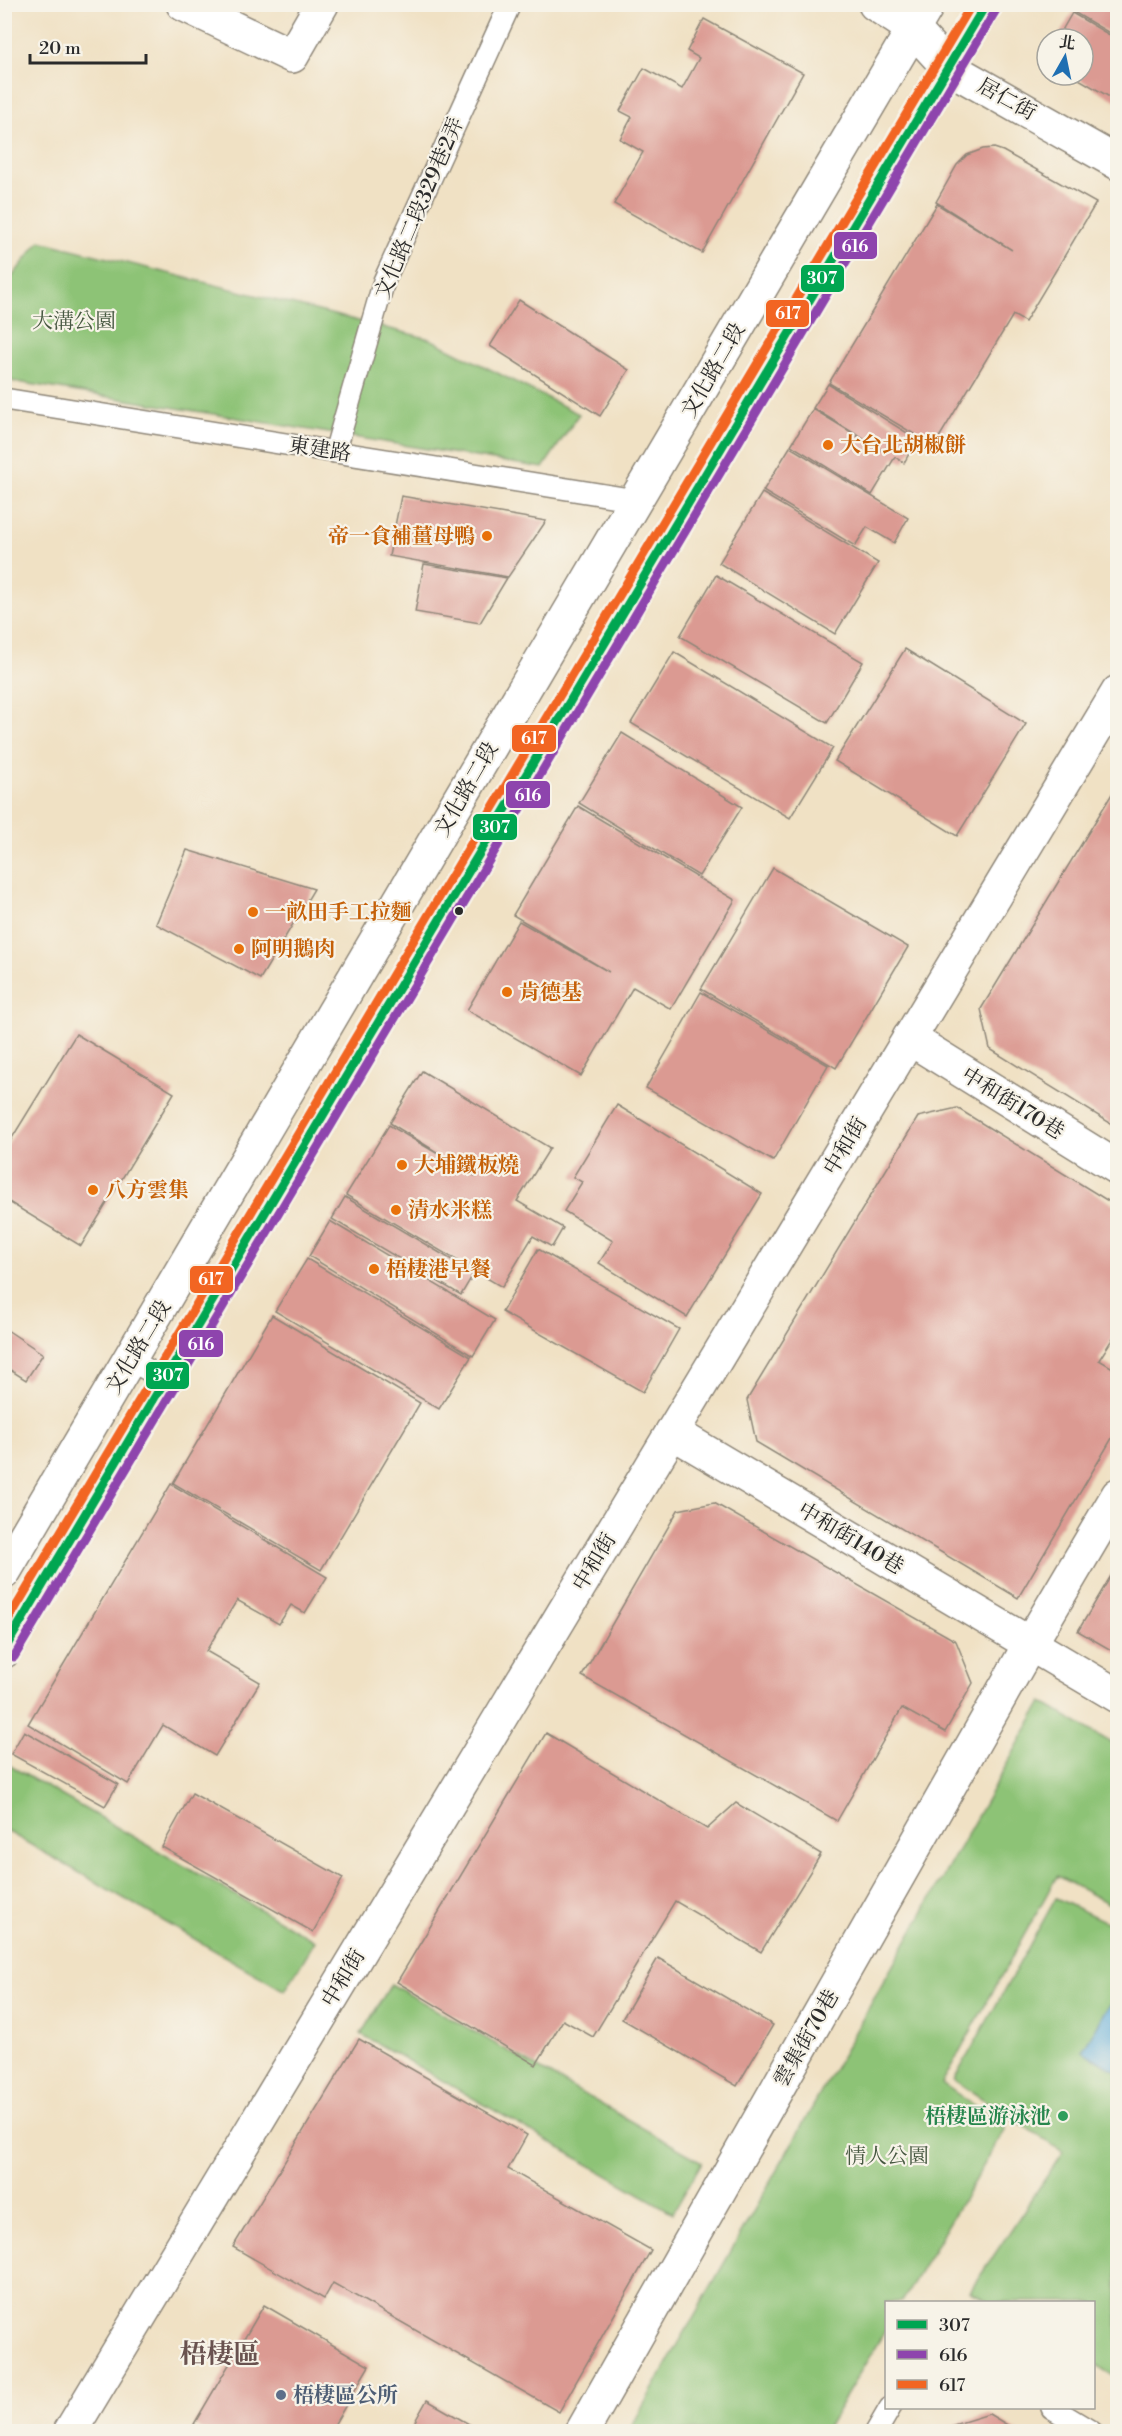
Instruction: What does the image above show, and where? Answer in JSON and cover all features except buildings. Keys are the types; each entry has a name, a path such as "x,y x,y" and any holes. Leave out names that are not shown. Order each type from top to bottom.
{"street":[{"path":"183,4 292,56 322,4"},
{"name":"居仁街","path":"875,4 921,16 948,67 1118,163"},
{"name":"文化路二段","path":"4,1651 986,4"},
{"name":"文化路二段","path":"4,1572 921,16"},
{"name":"中和街","path":"70,2432 1118,692"},
{"name":"中和街170巷","path":"909,1038 1118,1168"},
{"name":"中和街140巷","path":"672,1432 1118,1696"},
{"name":"雲集街70巷","path":"582,2432 1029,1644 1118,1495"}],"lane":[{"name":"文化路二段329巷2弄","path":"334,452 384,281 510,4"},
{"name":"東建路","path":"4,399 636,500"},
{"path":"130,1360 166,1380"},
{"path":"876,2432 889,2409"},
{"path":"1054,2409 1092,2432"}],"green space":[{"name":"大溝公園","path":"40,241 430,339 579,414 543,468 5,380 4,287"},
{"name":"情人公園","path":"1042,1702 1117,1746 1117,1908 1057,1876 942,2083 1006,2128 903,2301 885,2301 885,2331 825,2431 629,2431"},
{"path":"5,1763 315,1941 285,1991 5,1830"},
{"name":"梧棲區游泳池","path":"1056,1898 1117,1927 1117,2378 1095,2365 1095,2301 988,2301 970,2291 1063,2152 954,2080"},
{"path":"391,1984 702,2162 673,2213 361,2034"}],"water":[{"name":"梧棲區游泳池","path":"1117,1993 1117,2072 1082,2051"}],"transit line":[{"name":"617","path":"4,1627 972,4"},
{"name":"307","path":"4,1650 986,4"},
{"name":"616","path":"14,1657 996,10"}],"place":[{"name":"大台北胡椒餅","path":"828,445"},
{"name":"帝一食補薑母鴨","path":"487,536"},
{"name":"一畝田手工拉麵","path":"253,912"},
{"name":"阿明鵝肉","path":"239,949"},
{"name":"肯德基","path":"507,992"},
{"name":"大埔鐵板燒","path":"402,1165"},
{"name":"八方雲集","path":"93,1190"},
{"name":"清水米糕","path":"396,1210"},
{"name":"梧棲港早餐","path":"374,1269"},
{"name":"梧棲區游泳池","path":"1063,2116"},
{"name":"梧棲區公所","path":"281,2395"}],"district":[{"name":"梧棲區","path":"220,2354"}]}
